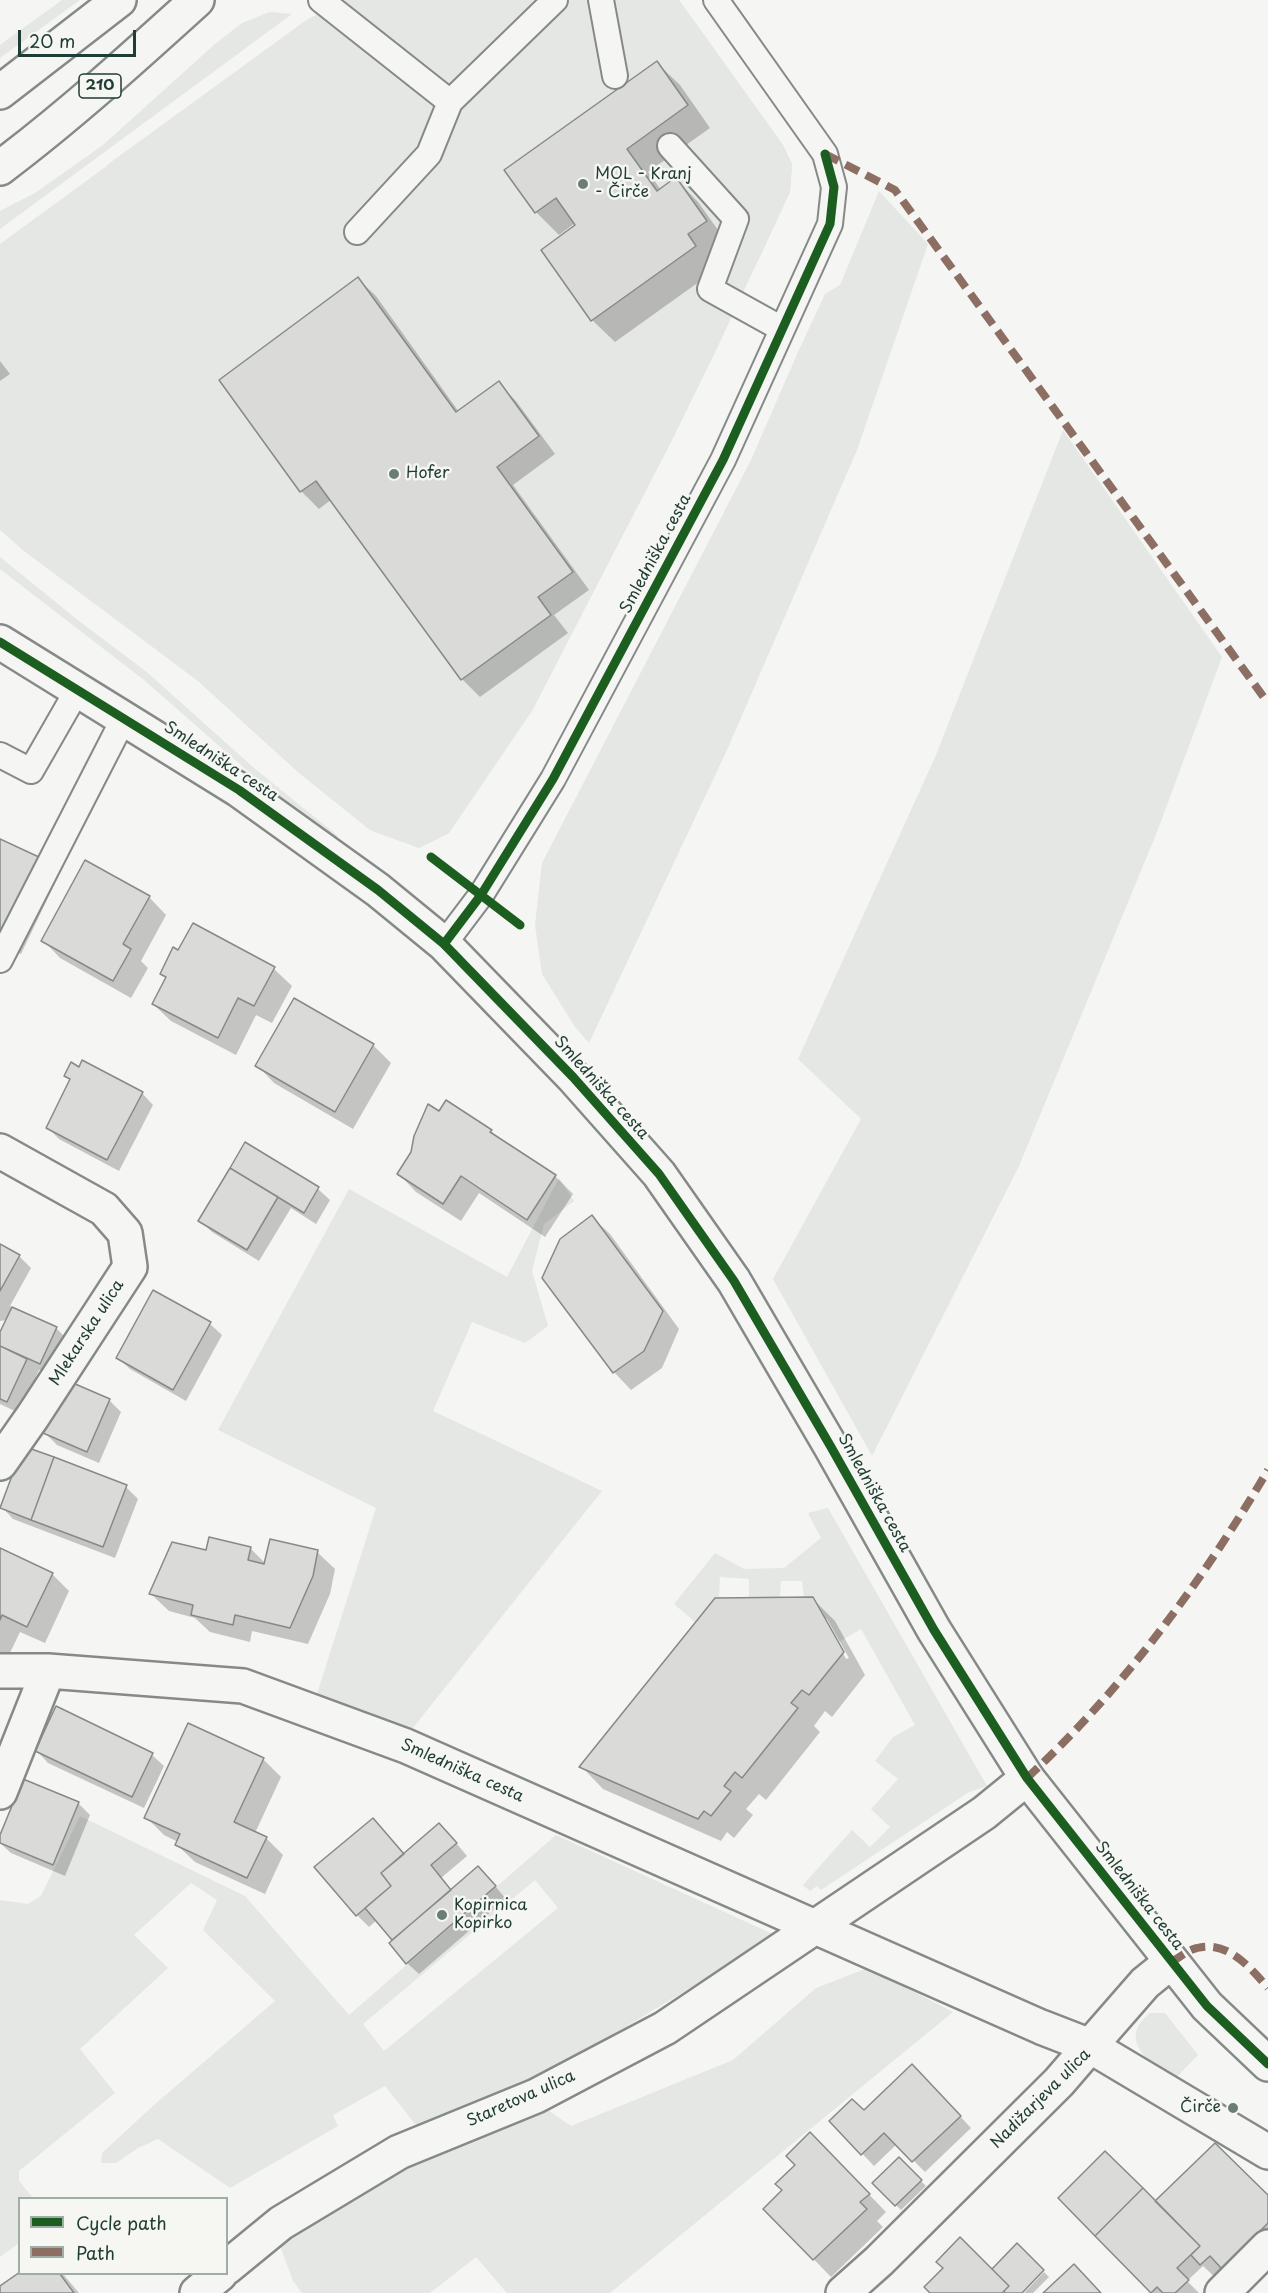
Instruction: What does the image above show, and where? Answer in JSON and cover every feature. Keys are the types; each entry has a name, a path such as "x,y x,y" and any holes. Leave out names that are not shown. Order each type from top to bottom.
{"street":[{"path":"0,92 119,0"},
{"name":"210","path":"0,168 106,82 196,0"},
{"name":"Smledniška cesta","path":"0,642 258,804 378,890 444,944 573,1077 658,1174 727,1271 831,1447 934,1630 1027,1778 1207,2006 1268,2064"},
{"name":"Mlekarska ulica","path":"0,1151 104,1209 125,1233 130,1267 0,1463"},
{"name":"Smledniška cesta","path":"0,1671 48,1671 243,1686 406,1746 1090,2046 1145,1983 1171,1962"},
{"path":"0,1792 48,1671"},
{"name":"Staretova ulica","path":"228,2266 281,2223 399,2152 536,2096 665,2028 984,1813 1027,1778"},
{"name":"Nadižarjeva ulica","path":"843,2293 879,2261 1059,2082 1090,2046 1268,2152"},
{"path":"1222,2293 1268,2247"},
{"path":"197,2293 219,2275"}],"lane":[{"path":"321,0 450,102"},
{"path":"357,232 429,154 450,102 555,0"},
{"path":"601,0 615,76"},
{"name":"Smledniška cesta","path":"444,944 481,895 553,779 723,460 830,224 834,187 825,154 716,0"},
{"path":"670,146 736,219 710,289 782,329"},
{"path":"0,755 31,771 78,689"},
{"path":"0,960 124,718"}],"shaded area":[{"path":"62,0 80,0 0,58 0,45"},
{"path":"346,0 679,0 783,145 792,164 790,192 718,346 532,711 449,833 419,848 370,830 298,772 198,681 24,551 0,530 0,244 308,19"},
{"path":"359,0 472,0 477,7 441,31 411,32 383,21"},
{"path":"661,0 679,0 783,145 792,164 790,192 758,261 752,251 766,227 773,207 770,183 734,124 735,101"},
{"path":"270,12 292,14 0,229 0,211 35,193 103,145 215,44 242,23"},
{"path":"308,19 338,34 378,73 394,97 400,126 399,152 387,181 367,198 328,143 314,132 295,130 279,135 256,152 237,130 134,204 107,165"},
{"path":"473,160 483,163 500,187 479,201 522,262 539,249 569,291 546,305 624,416 718,346 669,446 654,449 632,486 635,510 532,711 503,717 435,688 401,648 400,633 417,620 462,680 551,615 538,597 572,572 514,490 527,480 520,473 553,449 461,339 469,327 451,301 444,306 396,241 397,228 454,165"},
{"path":"99,173 125,210 18,287 35,311 12,331 4,347 0,347 0,244"},
{"path":"879,191 928,244 857,450 727,750 589,1043 575,1027 542,974 535,925 542,863 751,460 825,294 840,285"},
{"path":"0,357 3,357 15,380 0,391 0,371 5,367"},
{"path":"0,409 76,515 25,551 0,530"},
{"path":"1063,430 1222,657 1157,832 1019,1166 872,1456 773,1279 861,1119 798,1059 936,755"},
{"path":"82,524 174,652 199,634 218,656 248,672 275,673 301,668 331,652 361,667 383,701 425,734 450,745 473,762 466,806 449,833 419,848 370,830 298,772 198,681 35,558"},
{"path":"0,557 148,673 254,768 338,836 337,839 250,773 144,680 0,569"},
{"path":"559,1178 574,1201 544,1224 532,1271 548,1326 525,1343 472,1322 433,1411 602,1491 412,1729 317,1694 376,1508 218,1430 349,1189 507,1277"},
{"path":"828,1508 987,1786 969,1792 821,1890 817,1886 810,1891 803,1885 852,1830 870,1847 890,1827 871,1809 898,1779 875,1761 893,1737 915,1725 861,1629 839,1642 813,1597 804,1597 802,1581 781,1581 780,1597 749,1597 749,1579 720,1577 719,1598 715,1598 695,1622 674,1604 715,1553 744,1569 784,1568 821,1538 808,1513"},
{"path":"80,1816 245,1896 349,2015 556,1835 777,1936 545,2075 419,2129 385,2086 333,2115 338,2126 230,2188 158,2139 138,2148 116,2163 101,2163 102,2153 275,2001 203,1930 217,1900 191,1883 134,1935 168,1968 80,2049 115,2093 19,2171 19,2181 32,2197 18,2197 18,2244 0,2257 0,1900 28,1904 41,1896","holes":["535,1880 558,1908 384,2051 363,2024"]},
{"path":"868,1968 953,2012 610,2293 507,2293 476,2257 430,2293 302,2293 293,2281 279,2243 326,2203 542,2106 571,2126 733,2060 816,1988"},
{"path":"1150,2013 1165,2013 1198,2055 1172,2082 1147,2058 1136,2041 1136,2032 1140,2023"}],"building":[{"name":"MOL - Kranj - Čirče","path":"657,61 688,105 627,149 657,191 676,177 707,221 688,234 696,246 591,321 541,250 575,225 556,198 535,213 504,170"},
{"name":"Hofer","path":"358,277 456,412 499,381 539,436 497,467 573,572 538,597 551,615 461,680 316,481 300,492 219,380"},
{"path":"0,839 41,858 0,936"},
{"path":"85,860 150,896 123,944 131,949 113,981 41,941"},
{"path":"193,923 275,967 254,1006 238,998 218,1038 152,1004 166,977 160,974 173,947 178,950"},
{"path":"294,998 374,1044 335,1112 255,1066"},
{"path":"82,1060 143,1092 107,1160 46,1128 70,1079 64,1076 71,1062 79,1067"},
{"path":"446,1100 556,1175 527,1220 461,1176 443,1204 397,1174 411,1152 414,1136 428,1104 439,1111"},
{"path":"245,1142 319,1187 304,1213 230,1168"},
{"path":"230,1168 278,1197 247,1250 198,1221"},
{"path":"592,1215 663,1311 644,1351 613,1373 542,1278 560,1239"},
{"path":"0,1244 20,1255 0,1291"},
{"path":"153,1290 211,1322 173,1390 116,1358"},
{"path":"12,1307 57,1327 40,1364 0,1346 0,1332"},
{"path":"0,1346 27,1359 7,1402 0,1399"},
{"path":"66,1380 110,1399 87,1452 43,1433"},
{"path":"23,1446 54,1457 31,1520 0,1508"},
{"path":"54,1457 127,1485 103,1547 31,1520"},
{"path":"209,1537 251,1547 248,1560 264,1564 270,1539 318,1550 313,1576 290,1628 235,1615 233,1625 191,1615 193,1605 149,1594 172,1542 206,1550"},
{"path":"0,1548 53,1573 27,1627 2,1615 0,1620"},
{"path":"813,1597 844,1652 809,1695 802,1690 791,1703 798,1708 742,1778 735,1772 724,1786 731,1791 711,1816 704,1811 698,1819 579,1767 715,1598"},
{"path":"56,1706 153,1753 132,1797 35,1751"},
{"path":"188,1723 264,1758 234,1822 267,1837 247,1878 175,1845 180,1834 144,1818"},
{"path":"23,1779 79,1802 53,1865 0,1843 0,1835"},
{"path":"373,1818 404,1854 381,1873 391,1886 356,1916 314,1867"},
{"path":"439,1823 457,1843 431,1865 451,1890 392,1940 365,1908 391,1886 381,1873"},
{"name":"Kopirnica Kopirko","path":"478,1866 496,1886 406,1964 389,1943"},
{"path":"912,2064 961,2116 912,2162 884,2133 861,2155 829,2121 852,2099 864,2110"},
{"path":"810,2132 870,2194 860,2202 867,2209 813,2260 763,2209 782,2190 775,2184 795,2165 786,2156"},
{"path":"1215,2143 1268,2195 1268,2223 1222,2269 1210,2256 1200,2265 1191,2255 1200,2246 1155,2201"},
{"path":"1105,2151 1143,2188 1095,2236 1058,2198"},
{"path":"899,2157 922,2180 895,2206 872,2183"},
{"path":"1143,2188 1200,2246 1177,2268 1189,2280 1175,2293 1163,2293 1157,2287 1151,2293 1095,2236"},
{"path":"960,2237 1009,2286 1002,2293 930,2293 924,2287 943,2268 936,2262"},
{"path":"1017,2243 1044,2270 1022,2293 1005,2293 1004,2291 1009,2286 992,2269"},
{"path":"1074,2264 1101,2293 1043,2293"},
{"path":"18,2273 61,2275 74,2293 0,2293 0,2286"}],"marked path":[{"path":"825,154 895,190 1268,703"},
{"path":"1027,1778 1096,1708 1159,1633 1216,1553 1268,1470"},
{"path":"1171,1962 1197,1948 1218,1948 1246,1964 1268,1988"}],"cycle path":[{"path":"444,944 481,895 553,779 723,460 830,224 834,187 825,154"},
{"path":"0,642 239,790 378,890 444,944 573,1077 659,1174 734,1281 934,1630 1027,1778 1207,2006 1268,2064"},
{"path":"431,857 520,925"}],"place":[{"name":"MOL - Kranj - Čirče","path":"583,184"},
{"name":"Hofer","path":"394,474"},
{"name":"Kopirnica Kopirko","path":"442,1915"},
{"name":"Čirče","path":"1233,2108"}]}
